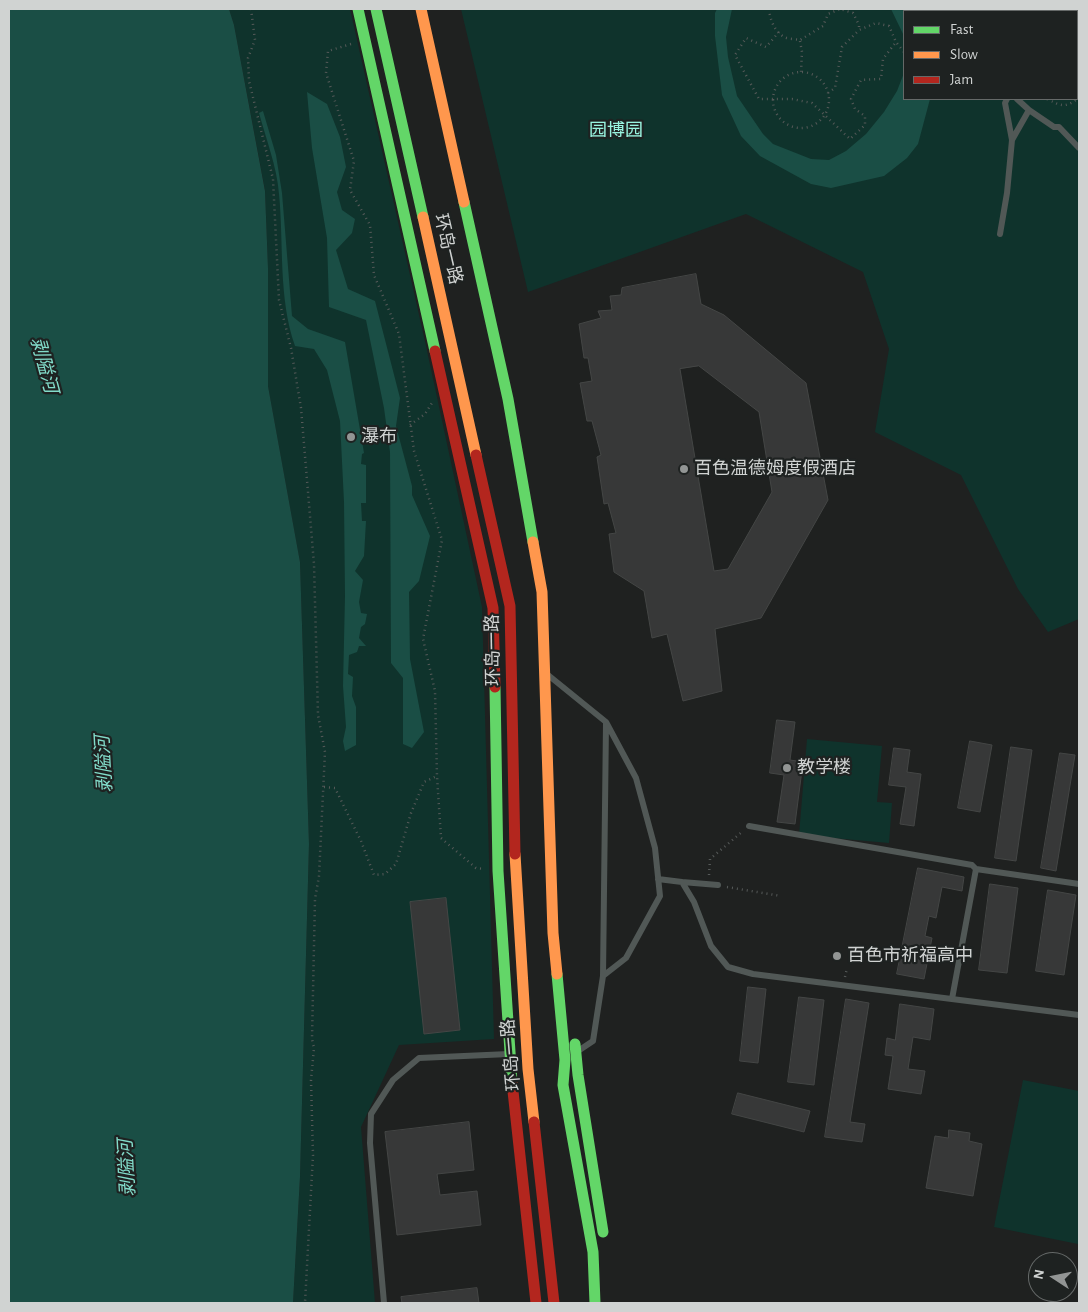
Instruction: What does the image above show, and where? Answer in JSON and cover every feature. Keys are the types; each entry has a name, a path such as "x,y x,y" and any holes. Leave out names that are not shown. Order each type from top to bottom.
{"main road":[{"path":"358,9 493,608 498,872 510,1054 536,1303"},
{"name":"环岛一路","path":"376,9 510,606 515,854 528,1069 554,1303"},
{"name":"环岛一路","path":"421,9 508,399 542,592 553,933 565,1060 563,1086 593,1252 595,1303"},
{"path":"556,663 557,701"},
{"path":"571,1000 576,1053 604,1241"}],"lane":[{"path":"1000,234 1007,193 1012,140 1005,103 1006,100"},
{"path":"1018,100 1029,110 1054,127 1059,128 1079,148"},
{"path":"1012,140 1029,110"},
{"path":"544,672 606,722 636,778 654,848 660,896 626,958 603,976"},
{"path":"565,1060 593,1041 603,976 606,722"},
{"path":"749,826 972,865 976,869 1079,884"},
{"path":"952,999 976,869"},
{"path":"658,879 718,885"},
{"path":"682,882 694,902 710,946 728,967 753,974 1079,1016"},
{"path":"384,1303 370,1143 371,1114 393,1080 419,1058 510,1054"}],"path":[{"path":"251,9 255,40 248,58 249,81 273,179 279,300 291,348 301,408 314,564 318,715 325,752 319,876 314,899 312,1039 314,1048 311,1080 313,1155 304,1303"},
{"path":"769,9 770,20 784,37 800,40 823,26 828,14 840,9 853,13 859,25 859,30"},
{"path":"828,94 835,88 842,47 859,30 876,23 889,26 896,42 903,51"},
{"path":"779,32 766,47 746,38 735,54 759,99 792,99 812,103 850,139 865,125 865,116 855,109 851,99 861,80 881,79 883,59 896,42"},
{"path":"364,39 328,51 326,73 354,161 350,190 370,226 374,275 398,334 414,451 442,540 423,639 435,691 440,838 476,868 498,872"},
{"path":"800,40 802,52 801,72"},
{"path":"801,72 818,78 828,94 829,103 821,120 805,128 787,125 775,111 773,102 777,84 792,73 801,72"},
{"path":"1049,100 1064,106 1076,100"},
{"path":"410,424 425,414 437,396 444,391"},
{"path":"324,786 335,788 361,841 374,875 385,874 396,864 424,782 437,776"},
{"path":"708,884 710,858 749,826"},
{"path":"718,885 781,896"}],"green space":[{"path":"229,9 350,9 426,346 482,607 494,1039 399,1045 361,1127 375,1303 293,1303 300,1177 309,844 300,562 268,386 268,268 265,190 234,25"},
{"name":"园博园","path":"461,9 1079,9 1079,619 1048,632 1018,589 961,475 875,432 889,349 863,272 746,214 528,292"},
{"path":"807,739 882,746 877,802 892,803 889,843 799,835"},
{"path":"1023,1080 1079,1091 1078,1244 994,1227"}],"water":[{"name":"剥隘河","path":"9,9 229,9 234,25 265,191 268,268 268,386 300,562 309,844 300,1177 293,1303 9,1303"},
{"path":"717,9 732,9 726,37 728,57 737,96 763,134 773,144 811,159 829,160 846,151 866,134 884,112 897,91 903,76 903,100 930,100 918,144 907,158 884,176 831,188 811,184 760,156 741,136 722,95 715,36 715,13"},
{"path":"891,9 932,9 903,10 903,34"},
{"path":"307,92 327,104 340,137 346,167 337,192 342,210 355,219 352,233 336,250 348,289 375,301 400,398 396,426 412,486 412,495 430,536 419,581 409,592 410,659 424,732 412,748 403,744 403,678 391,663 390,452 384,408 366,320 329,307 327,238 312,148"},
{"name":"瀑布","path":"263,111 276,155 282,193 292,316 308,329 345,342 364,453 362,454 361,464 366,465 366,503 361,503 362,521 366,521 364,556 355,571 363,580 359,602 361,613 367,614 365,624 361,627 359,638 366,646 359,646 357,652 349,655 348,674 353,677 352,696 356,707 356,745 345,751 343,741 346,727 343,686 345,596 344,502 340,421 327,370 314,349 295,346 290,327 282,271 278,184 274,163 259,113"}],"building":[{"path":"696,274 701,304 724,315 806,383 828,500 761,618 715,629 722,691 683,701 667,634 652,638 644,591 614,572 609,534 616,533 608,503 604,504 597,457 601,455 592,421 587,421 580,383 592,381 588,358 584,358 579,324 601,318 598,311 612,310 610,296 621,295 622,288","holes":["699,366 759,412 772,492 728,569 714,571 680,369"]},
{"name":"教学楼","path":"777,720 795,722 790,760 803,762 795,824 777,822 784,775 770,773"},
{"path":"970,741 992,745 980,812 958,808"},
{"path":"1011,747 1032,750 1016,861 995,858"},
{"name":"教学楼","path":"894,748 910,750 907,772 921,774 914,826 900,824 906,787 889,785"},
{"path":"1060,753 1075,755 1056,871 1041,868"},
{"path":"918,868 964,877 962,891 942,887 936,918 929,916 925,936 932,938 924,979 897,974"},
{"path":"990,884 1018,888 1007,973 979,970"},
{"path":"1048,890 1076,895 1064,975 1036,971"},
{"path":"446,898 460,1030 424,1034 410,902"},
{"path":"748,987 766,989 758,1063 740,1061"},
{"path":"799,997 824,1000 814,1085 788,1082"},
{"path":"846,999 869,1003 850,1122 865,1124 862,1142 825,1137"},
{"path":"900,1004 934,1009 930,1040 913,1037 908,1069 925,1071 921,1094 888,1089 893,1056 885,1055 887,1038 895,1040"},
{"path":"738,1093 810,1111 804,1132 732,1114"},
{"path":"469,1122 474,1170 437,1174 440,1195 477,1191 481,1225 397,1235 385,1132"},
{"path":"949,1130 970,1133 969,1141 982,1144 973,1196 926,1188 935,1136 948,1138"},
{"path":"477,1288 479,1303 402,1303 401,1297"}],"traffic: fast":[{"path":"358,9 435,351"},
{"path":"376,9 423,217"},
{"path":"464,202 508,399 533,542"},
{"path":"495,687 498,871 512,1082"},
{"path":"557,974 565,1060 563,1085 593,1252 595,1303"},
{"path":"575,1044 578,1075 603,1232"}],"traffic: slow":[{"path":"421,9 464,202"},
{"path":"423,217 476,455"},
{"path":"533,542 542,592 553,933 557,974"},
{"path":"515,854 528,1069 534,1122"}],"traffic: jam":[{"path":"435,351 493,608 495,687"},
{"path":"476,455 510,606 515,854"},
{"path":"512,1082 536,1303"},
{"path":"534,1122 554,1303"}],"place":[{"name":"瀑布","path":"351,437"},
{"name":"百色温德姆度假酒店","path":"684,469"},
{"name":"教学楼","path":"787,768"},
{"name":"百色市祈福高中","path":"837,956"}]}
